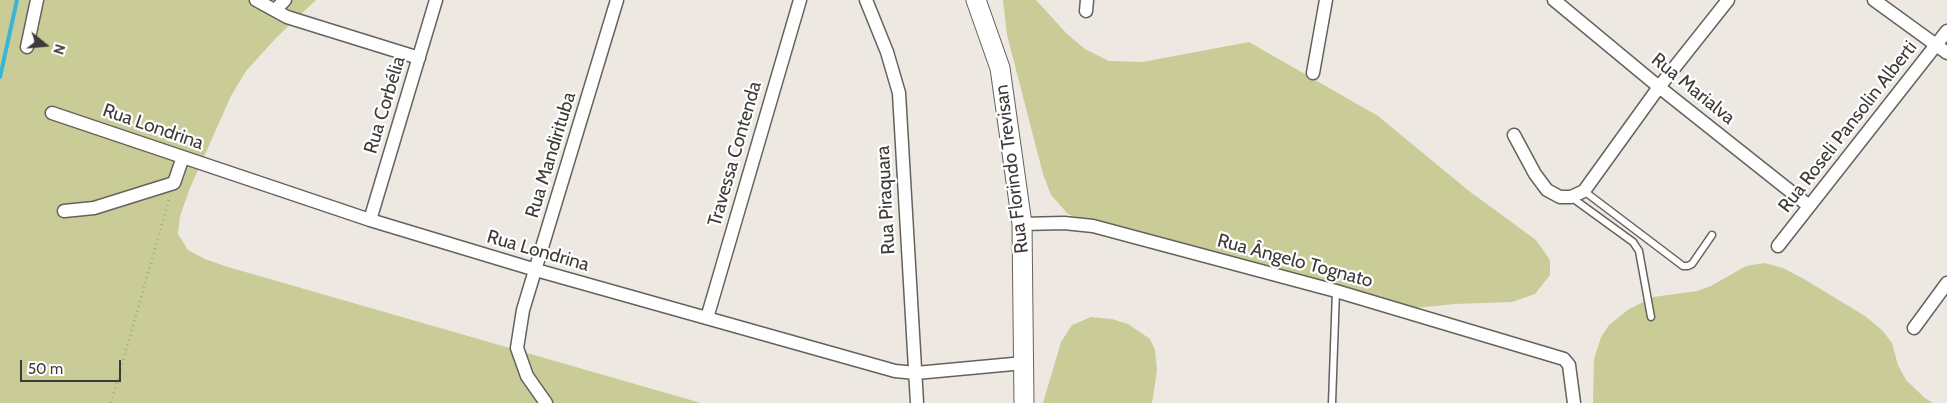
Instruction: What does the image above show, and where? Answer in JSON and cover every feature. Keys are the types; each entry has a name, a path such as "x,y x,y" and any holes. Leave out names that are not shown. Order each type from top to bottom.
{"street":[{"path":"27,47 37,0"},
{"path":"256,0 287,17 419,58"},
{"path":"275,10 284,0"},
{"name":"Rua Corbélia","path":"370,220 436,0"},
{"name":"Rua Mandirituba","path":"546,403 527,376 517,348 524,310 617,0"},
{"name":"Travessa Contenda","path":"707,318 800,0"},
{"name":"Rua Piraquara","path":"866,0 887,52 899,93 917,403"},
{"name":"Rua Florindo Trevisan","path":"976,0 1000,68 1022,224 1024,403"},
{"path":"1313,73 1326,0"},
{"name":"Rua Marialva","path":"1554,0 1659,87 1809,206"},
{"path":"1514,135 1535,174 1547,190 1560,197 1571,197 1584,191 1659,87 1728,0"},
{"path":"1874,0 1942,49"},
{"name":"Rua Roseli Pansolin Alberti","path":"1778,246 1809,206 1942,49 1947,31"},
{"name":"Rua Londrina","path":"52,113 370,220 536,270 895,371 916,373 1024,363"},
{"path":"64,211 94,208 174,183 183,157"},
{"name":"Rua Ângelo Tognato","path":"1022,224 1064,223 1093,226 1336,290 1554,356 1564,360 1569,365 1574,403"},
{"path":"1914,328 1947,283"}],"lane":[{"path":"1584,191 1683,266 1692,264 1712,235"},
{"path":"1571,197 1633,242 1639,250 1651,317"},
{"path":"1332,403 1336,290"}],"path":[{"path":"111,403 174,183"}],"green space":[{"path":"0,0 316,0 278,36 246,71 231,96 190,188 180,216 178,234 188,250 205,259 228,267 701,403 0,403"},
{"path":"1003,0 1036,0 1067,34 1085,49 1109,61 1142,62 1249,42 1378,116 1469,191 1536,240 1550,260 1550,275 1535,294 1512,302 1455,304 1415,308 1399,307 1105,230 1068,214 1051,195 1043,174 1007,35"},
{"path":"1764,263 1783,268 1804,279 1865,316 1882,330 1892,343 1898,365 1906,380 1933,403 1593,403 1594,359 1601,337 1609,325 1629,309 1653,297 1697,291 1711,286 1746,266"},
{"path":"1091,317 1112,319 1128,324 1150,339 1155,350 1157,371 1152,403 1043,403 1061,342 1072,325"}],"waterway":[{"path":"0,77 17,0"}]}
